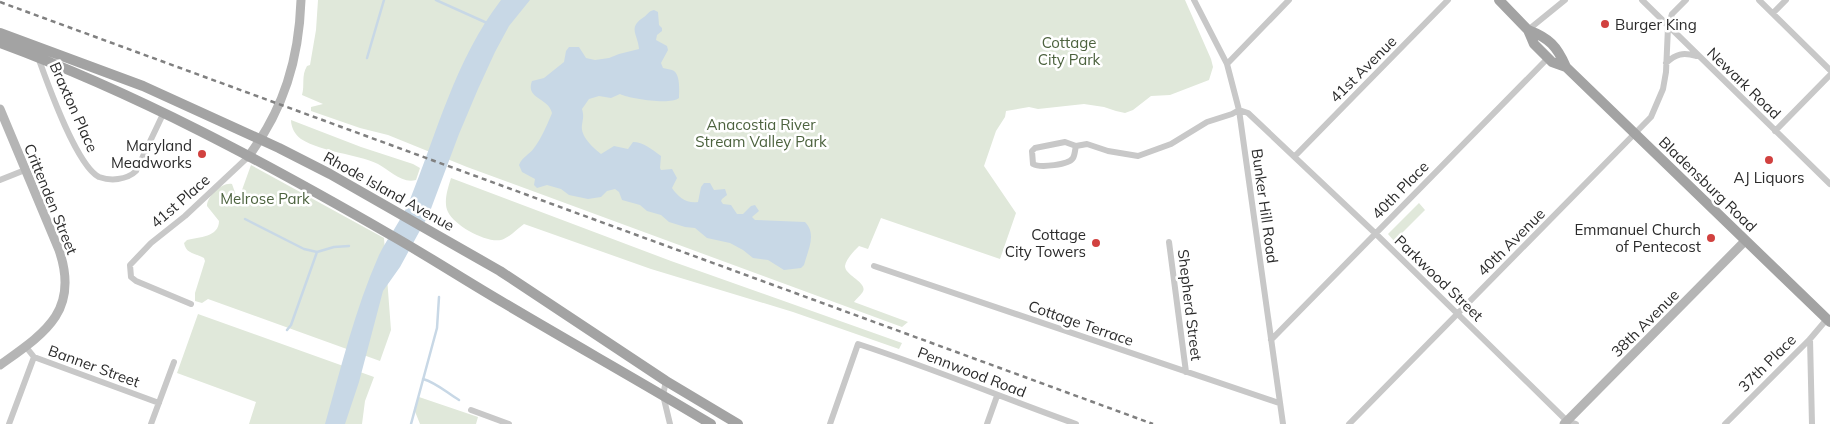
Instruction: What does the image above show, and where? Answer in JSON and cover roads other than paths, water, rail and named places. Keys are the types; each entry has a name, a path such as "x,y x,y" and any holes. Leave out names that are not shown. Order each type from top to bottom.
{"main road":[{"name":"Bladensburg Road","path":"1499,0 1528,30 1534,44 1552,62 1566,67"},
{"name":"Bladensburg Road","path":"1528,30 1544,36 1560,52 1566,67 1828,321"},
{"name":"Rhode Island Avenue","path":"0,33 143,86 330,174 500,271 666,381 738,424"},
{"path":"0,43 38,57 164,112 248,157 390,234 506,305 711,424"}],"street":[{"path":"248,157 261,140 279,107 288,85 297,43 301,0"},
{"name":"Bunker Hill Road","path":"1194,0 1227,64 1239,110 1283,424"},
{"path":"1227,64 1289,0"},
{"name":"41st Avenue","path":"1295,156 1448,0"},
{"path":"1528,30 1565,0"},
{"name":"Newark Road","path":"1642,0 1830,184"},
{"name":"40th Avenue","path":"1349,424 1652,117 1660,98 1666,63 1668,27 1672,14 1686,0"},
{"path":"1759,0 1830,70"},
{"path":"1773,13 1786,0"},
{"path":"1666,63 1681,53 1698,56"},
{"name":"Braxton Place","path":"38,57 49,89 77,150 85,163 99,176 114,180 130,176 136,171 164,112"},
{"name":"40th Place","path":"1271,340 1548,58"},
{"path":"1775,131 1830,75"},
{"name":"Crittenden Street","path":"0,109 61,256 65,275 64,299 56,316 50,326 26,347"},
{"path":"1076,146 1073,158 1068,162 1039,167 1033,164 1032,151 1035,148 1065,142 1076,146 1087,144 1108,151 1138,156 1171,144 1207,122 1239,110"},
{"name":"Parkwood Street","path":"1239,110 1248,113 1295,156 1457,313 1565,422 1576,424"},
{"name":"41st Place","path":"191,304 136,281 132,277 130,265 151,243 185,216 248,157"},
{"path":"0,180 25,170"},
{"name":"38th Avenue","path":"1565,422 1745,241"},
{"name":"Shepherd Street","path":"1169,242 1186,372"},
{"name":"Cottage Terrace","path":"874,266 1279,403"},
{"name":"37th Place","path":"1725,424 1828,321"},
{"path":"1810,339 1812,424"},
{"name":"Pennwood Road","path":"830,424 858,344 934,370 997,396 1076,424"},
{"path":"0,365 26,347"},
{"name":"Banner Street","path":"26,347 34,357 159,403"},
{"path":"9,424 34,357"},
{"path":"151,424 174,362"},
{"path":"666,381 663,395 670,424"},
{"path":"987,424 997,396"},
{"path":"471,410 509,424"}],"water":[{"path":"501,0 530,0 509,26 495,52 459,134 429,214 400,267 383,291 359,382 345,424 325,424 349,339 370,275 409,202 459,72 485,23"},
{"path":"654,10 658,12 659,25 662,28 656,40 667,46 668,50 661,63 663,68 672,70 677,75 679,98 659,101 620,94 611,98 599,96 589,99 582,109 582,129 585,137 601,154 614,146 628,149 633,142 640,143 651,149 661,156 661,170 672,169 677,178 672,188 680,197 687,201 698,202 701,187 704,183 710,183 714,190 725,189 727,195 721,201 723,204 731,205 737,214 743,214 751,206 755,205 759,211 752,217 755,220 805,222 809,227 811,237 804,265 801,268 784,270 768,260 753,258 730,243 707,238 695,228 669,222 661,215 647,211 640,205 622,200 619,192 615,189 607,191 601,197 588,199 569,195 561,189 547,185 537,188 534,185 535,179 522,172 519,165 520,162 536,145 552,113 547,104 534,95 531,87 532,81 544,78 564,62 566,51 569,47 579,47 586,58 595,60 639,49 635,32 636,25"}],"waterway":[{"path":"367,58 384,0"},
{"path":"436,0 487,23"},
{"path":"245,219 304,249 317,252"},
{"path":"287,330 291,325 317,252 334,247 349,246"},
{"path":"411,424 437,328 439,297"},
{"path":"423,379 459,400"}],"railway":[{"path":"0,2 1153,424"}],"place":[{"name":"Burger King","path":"1605,24"},
{"name":"Maryland Meadworks","path":"202,154"},
{"name":"AJ Liquors","path":"1769,160"},
{"name":"Emmanuel Church of Pentecost","path":"1711,238"},
{"name":"Cottage City Towers","path":"1096,243"}],"park label":[{"name":"Cottage City Park","path":"1069,50"},
{"name":"Anacostia River Stream Valley Park","path":"761,132"},
{"name":"Melrose Park","path":"265,198"}]}
